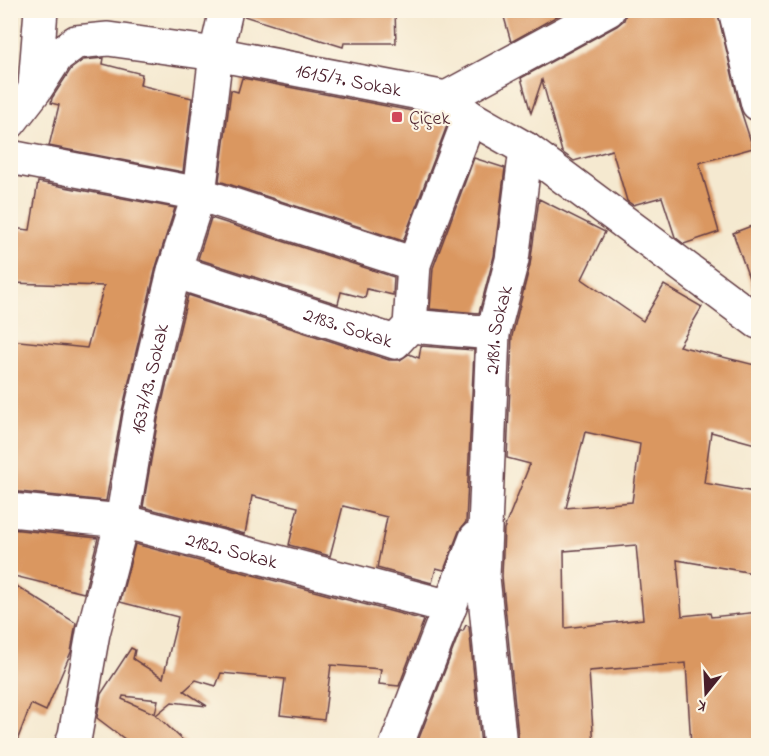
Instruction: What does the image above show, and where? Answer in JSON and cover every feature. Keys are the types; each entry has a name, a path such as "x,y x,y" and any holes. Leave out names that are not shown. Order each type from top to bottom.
{"street":[{"path":"10,122 35,90 41,10"},
{"name":"1637/13. Sokak","path":"78,742 93,633 122,521 140,415 174,272 199,194 216,54 226,10"},
{"path":"458,107 608,10"},
{"path":"735,10 759,104"},
{"name":"1615/7. Sokak","path":"35,90 57,56 76,42 108,39 216,54 458,107 526,149 759,322"},
{"name":"2183. Sokak","path":"174,272 395,342 410,326 414,264 458,107"},
{"name":"2181. Sokak","path":"500,746 483,577 493,333 512,260 526,149"},
{"path":"10,157 199,194 414,264"},
{"path":"410,326 493,333"},
{"name":"2182. Sokak","path":"10,510 122,521 450,607"},
{"name":"2181. Sokak","path":"396,746 486,512"}],"building":[{"path":"245,10 395,10 396,43 344,43 343,47 244,16"},
{"path":"502,10 568,10 511,42"},
{"path":"627,10 717,10 740,108 753,148 699,163 719,232 684,244 675,237 662,197 633,205 627,201 612,150 574,161 562,152 542,80 531,113 521,78 617,26 624,20"},
{"path":"104,58 103,64 142,74 140,85 192,98 183,172 49,146 59,105 51,103 52,98 71,69 83,60"},
{"path":"242,78 438,116 448,123 403,241 219,181 231,90 238,92"},
{"path":"474,158 505,168 494,256 479,313 430,309 433,268"},
{"path":"38,182 175,208 156,267 122,411 106,501 10,491 10,340 87,348 104,286 11,283 10,228 30,230"},
{"path":"539,199 605,232 582,279 643,321 664,285 702,307 679,346 759,366 759,445 711,432 704,483 759,493 759,574 677,560 682,616 710,613 711,617 759,612 759,746 691,746 686,663 589,671 594,746 519,746 502,576 504,529 530,464 507,458 512,336 530,265","holes":["585,432 640,444 632,502 566,508","636,545 643,619 565,628 564,551"]},
{"path":"211,218 394,277 393,295 367,289 365,298 341,292 338,304 198,259"},
{"path":"759,223 759,295 755,295 733,233"},
{"path":"188,295 389,360 400,360 409,354 419,358 421,346 474,350 466,522 459,531 444,570 436,568 432,583 377,568 387,517 343,506 330,556 289,545 298,507 252,496 245,534 143,507 158,419"},
{"path":"10,529 98,538 84,593 10,575"},
{"path":"135,544 424,620 399,686 379,684 381,669 331,665 324,720 280,715 285,679 221,673 216,686 196,680 184,691 207,706 172,702 156,715 189,746 134,746 97,718 101,694 131,648 135,650 133,659 163,678 178,617 120,602","holes":["123,696 158,700 155,714 122,699"]},
{"path":"10,582 76,623 71,652 46,711 31,704 15,746 10,746"},
{"path":"466,625 469,626 481,746 416,746 460,631 463,631"}],"place":[{"name":"Çiçek","path":"397,117"}]}
